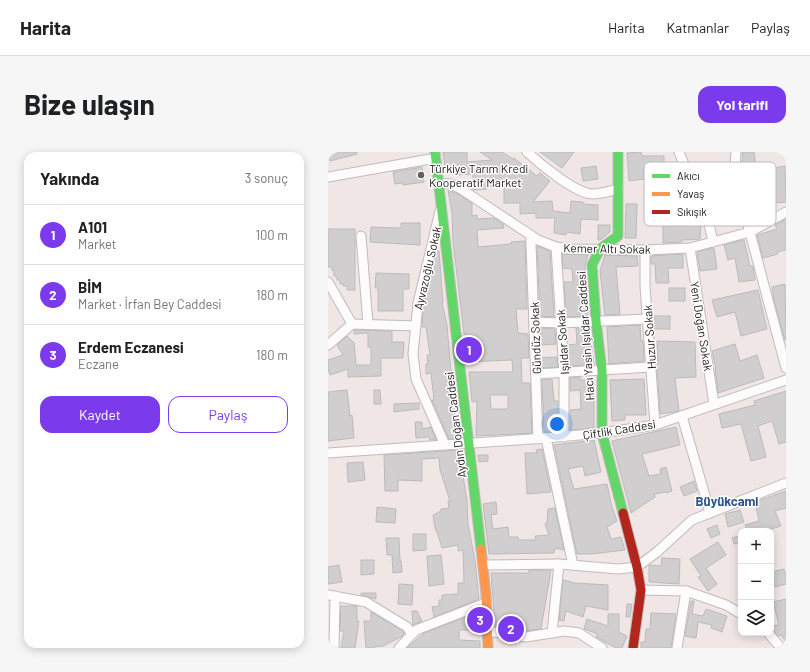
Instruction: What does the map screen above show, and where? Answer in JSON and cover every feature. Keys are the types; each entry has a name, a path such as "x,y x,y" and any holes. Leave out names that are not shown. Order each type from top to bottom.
{"street":[{"path":"527,152 536,156 577,190 593,194 618,189"},
{"path":"600,249 618,236 618,189 621,152"},
{"path":"679,152 683,162"},
{"path":"735,162 736,152"},
{"path":"328,177 436,155"},
{"name":"Aydın Doğan Caddesi","path":"436,155 438,183 483,565 488,648"},
{"name":"Kemer Altı Sokak","path":"438,183 450,184 461,189 531,236 556,247 570,249 645,250 690,248 750,232 761,226"},
{"name":"Ayvazoğlu Sokak","path":"441,205 418,303 413,354 416,379 445,445"},
{"name":"Kemer Altı Sokak","path":"776,218 786,212"},
{"path":"709,226 713,242"},
{"path":"749,226 786,368"},
{"path":"361,236 368,324"},
{"name":"Gündüz Sokak","path":"531,236 536,374 542,439 573,565"},
{"name":"Işıldar Sokak","path":"556,247 564,373 564,437"},
{"name":"Yeni Doğan Sokak","path":"690,248 714,404"},
{"name":"Hacı Yasin Işıldar Caddesi","path":"600,249 592,265 596,321 602,371 602,433 637,567 641,590 633,648"},
{"name":"Huzur Sokak","path":"645,250 645,286 655,425"},
{"path":"328,282 352,324"},
{"path":"534,322 560,323 647,319"},
{"path":"328,345 352,324 416,326"},
{"path":"536,374 651,367"},
{"name":"Çiftlik Caddesi","path":"328,453 542,439 602,433 655,425 786,380"},
{"path":"682,416 710,513"},
{"path":"483,565 559,564 611,569 637,567 657,552 692,520 786,482"},
{"path":"552,633 559,564"},
{"path":"641,590 686,591 726,605 738,612"},
{"path":"677,648 686,591"},
{"path":"334,648 331,595 366,602 407,627 412,634"},
{"path":"399,648 416,630 486,603"},
{"path":"488,631 526,637 564,631 579,633 602,648"},
{"path":"771,636 781,648"}],"building":[{"path":"328,152 357,152 357,154 330,161"},
{"path":"443,152 467,152 467,162 492,160 480,152 502,152 513,159 514,158 537,176 540,173 550,181 533,202 552,201 553,211 570,213 571,201 583,202 583,204 598,205 598,220 581,219 580,234 567,232 566,235 554,233 555,218 536,218 536,213 520,214 520,203 504,203 504,186 486,187 487,189 473,190 473,174 454,175 445,167"},
{"path":"540,152 574,152 562,168"},
{"path":"641,152 642,156 664,156 664,162 644,162 644,179 629,181 627,153"},
{"path":"742,152 754,152 755,162 742,162"},
{"path":"596,166 598,179 583,181 581,168"},
{"path":"785,166 786,202 776,203 776,168"},
{"path":"422,167 424,182 403,185 402,183 395,184 393,172"},
{"path":"448,190 458,194 472,203 472,216 477,215 477,219 494,218 503,224 504,228 477,230 478,247 511,244 511,242 525,241 527,309 516,309 518,333 528,334 529,358 521,358 522,383 530,383 532,433 476,436 477,401 472,402 469,372 513,372 512,360 468,362 466,334 464,334 453,242 452,213","holes":["490,395 508,395 508,409 491,409"]},
{"path":"626,204 637,204 636,238 625,238"},
{"path":"786,219 786,250 763,258 757,235 777,229 776,224"},
{"path":"401,223 420,223 420,245 370,242 371,227 401,228"},
{"path":"598,225 610,225 610,232 600,240 598,240"},
{"path":"663,226 701,226 700,239 663,243"},
{"path":"328,229 355,229 355,290 347,290 347,286 340,284 340,280 337,280 337,276 334,276 332,267 328,267"},
{"path":"744,240 750,266 753,266 755,280 739,282 735,258 728,260 724,245"},
{"path":"537,246 550,251 554,317 540,316"},
{"path":"714,248 717,269 700,271 697,252"},
{"path":"437,251 439,251 442,302 447,325 455,419 459,436 459,438 449,439 432,400 434,400 431,373 426,374 426,364 428,364 427,355 430,355 426,327 422,327 424,304"},
{"path":"562,254 588,255 585,266 588,316 566,317 564,282 573,282 572,269 563,268"},
{"path":"683,254 683,268 668,268 669,283 656,283 655,264 651,264 651,256"},
{"path":"605,255 637,256 638,266 616,267 620,314 605,315 600,271"},
{"path":"376,273 409,274 409,289 403,289 403,311 378,311 378,288 375,288"},
{"path":"785,284 786,340 774,300 772,287"},
{"path":"669,288 685,288 685,301 669,301"},
{"path":"758,290 767,329 741,336 735,312 717,317 712,300"},
{"path":"654,316 670,316 670,329 654,329"},
{"path":"640,325 641,341 643,341 644,361 609,364 607,327"},
{"path":"540,328 555,329 556,344 541,345"},
{"path":"576,328 589,328 594,364 570,366 568,345 577,344"},
{"path":"354,330 392,331 392,342 404,342 403,358 381,358 381,376 348,377 348,369 330,375 328,360 343,355 337,345 347,336 354,343 356,365 371,365 371,347 368,347 368,333 354,334"},
{"path":"657,341 695,342 696,377 675,378 679,411 660,414"},
{"path":"735,344 740,361 757,355 764,378 718,393 716,369 712,351"},
{"path":"557,357 558,367 541,368 541,358"},
{"path":"580,377 580,380 594,380 594,428 570,430 570,410 581,409 580,390 570,391 570,378"},
{"path":"552,379 554,401 558,401 558,431 544,432 542,380"},
{"path":"644,379 646,415 625,415 625,420 612,421 610,380"},
{"path":"347,390 350,416 352,415 354,438 328,441 328,392"},
{"path":"374,390 380,390 381,404 374,404"},
{"path":"786,391 786,442 779,444 772,421 758,426 766,457 751,461 741,424 722,428 719,414 755,405 754,401"},
{"path":"419,403 419,409 394,412 394,404"},
{"path":"415,422 422,422 422,429 431,427 436,440 430,440 429,437 416,438"},
{"path":"676,427 680,445 642,454 649,476 661,474 660,469 666,467 672,491 654,494 655,497 631,513 612,441"},
{"path":"594,440 601,472 585,476 583,466 568,469 574,489 607,484 617,521 607,527 611,539 621,537 625,550 577,554 554,445"},
{"path":"542,449 551,492 527,494 525,453 537,453 536,450"},
{"path":"459,450 467,501 468,524 475,560 479,599 434,617 432,607 439,606 439,600 442,600 442,595 458,594 458,583 464,583 463,550 458,551 458,545 442,548 435,528 433,515 441,511 441,509 449,508 448,501 450,501 440,470 439,458 422,459 422,481 398,480 398,491 385,491 384,455"},
{"path":"478,455 488,455 488,461 479,462"},
{"path":"363,462 365,480 348,482 347,463"},
{"path":"694,481 697,491 684,496 680,487"},
{"path":"786,491 786,508 775,511 781,526 774,528 746,528 745,525 759,521 755,502"},
{"path":"496,502 497,514 491,515 493,529 508,527 509,537 518,537 519,540 536,540 535,536 549,535 545,524 547,523 548,509 555,508 564,550 555,548 554,553 489,554 483,504"},
{"path":"377,507 396,509 395,523 376,522"},
{"path":"740,510 744,522 728,527 725,514"},
{"path":"717,525 720,534 711,538 707,529"},
{"path":"413,534 426,534 426,550 413,551"},
{"path":"738,536 738,543 734,544 732,538"},
{"path":"386,538 399,538 402,572 393,573 392,555 387,555"},
{"path":"718,542 726,555 706,568 717,584 708,591 698,577 701,576 690,559"},
{"path":"441,555 444,584 429,586 427,556"},
{"path":"662,558 680,559 679,584 649,582 649,565 661,566"},
{"path":"361,560 374,560 374,574 361,575"},
{"path":"339,565 342,582 328,584 328,567"},
{"path":"784,569 786,584 775,587 774,571"},
{"path":"529,570 551,570 541,629 523,631 495,626 491,573 529,573"},
{"path":"563,580 575,583 608,585 608,610 586,606 583,617 566,611 564,621 559,620"},
{"path":"399,584 413,585 412,605 398,604"},
{"path":"361,593 376,593 376,599 361,595"},
{"path":"786,599 786,642 781,635 778,636 774,631 774,626 779,625 774,602"},
{"path":"691,601 694,601 692,614 703,616 706,609 727,616 722,632 711,628 712,625 698,622 696,638 685,636"},
{"path":"627,604 632,604 630,617 626,617"},
{"path":"341,606 357,606 357,621 359,621 355,648 341,648 344,631 340,631"},
{"path":"412,611 417,611 422,621 413,625"},
{"path":"371,612 403,631 404,634 383,646 366,648 364,621 371,621"},
{"path":"479,612 480,630 459,630 459,640 480,641 480,648 407,648 424,633"},
{"path":"651,613 676,614 671,648 641,648 641,642 645,642 646,629 650,629"},
{"path":"608,614 619,614 619,632 627,636 622,648 616,648 596,637 598,634 584,629 587,619 608,626"}],"traffic: fast":[{"path":"435,152 481,549"},
{"path":"618,152 618,236 600,249 592,265 596,321 602,371 602,433 623,513"}],"traffic: slow":[{"path":"481,549 486,594 488,648"}],"traffic: jam":[{"path":"623,513 637,567 641,590 633,648"}],"place":[{"name":"Türkiye Tarım Kredi Kooperatif Market","path":"421,175"},
{"name":"A101","path":"469,350"},
{"name":"Erdem Eczanesi","path":"480,620"},
{"name":"BİM","path":"511,629"}],"district":[{"name":"Büyükcami","path":"727,501"}]}
